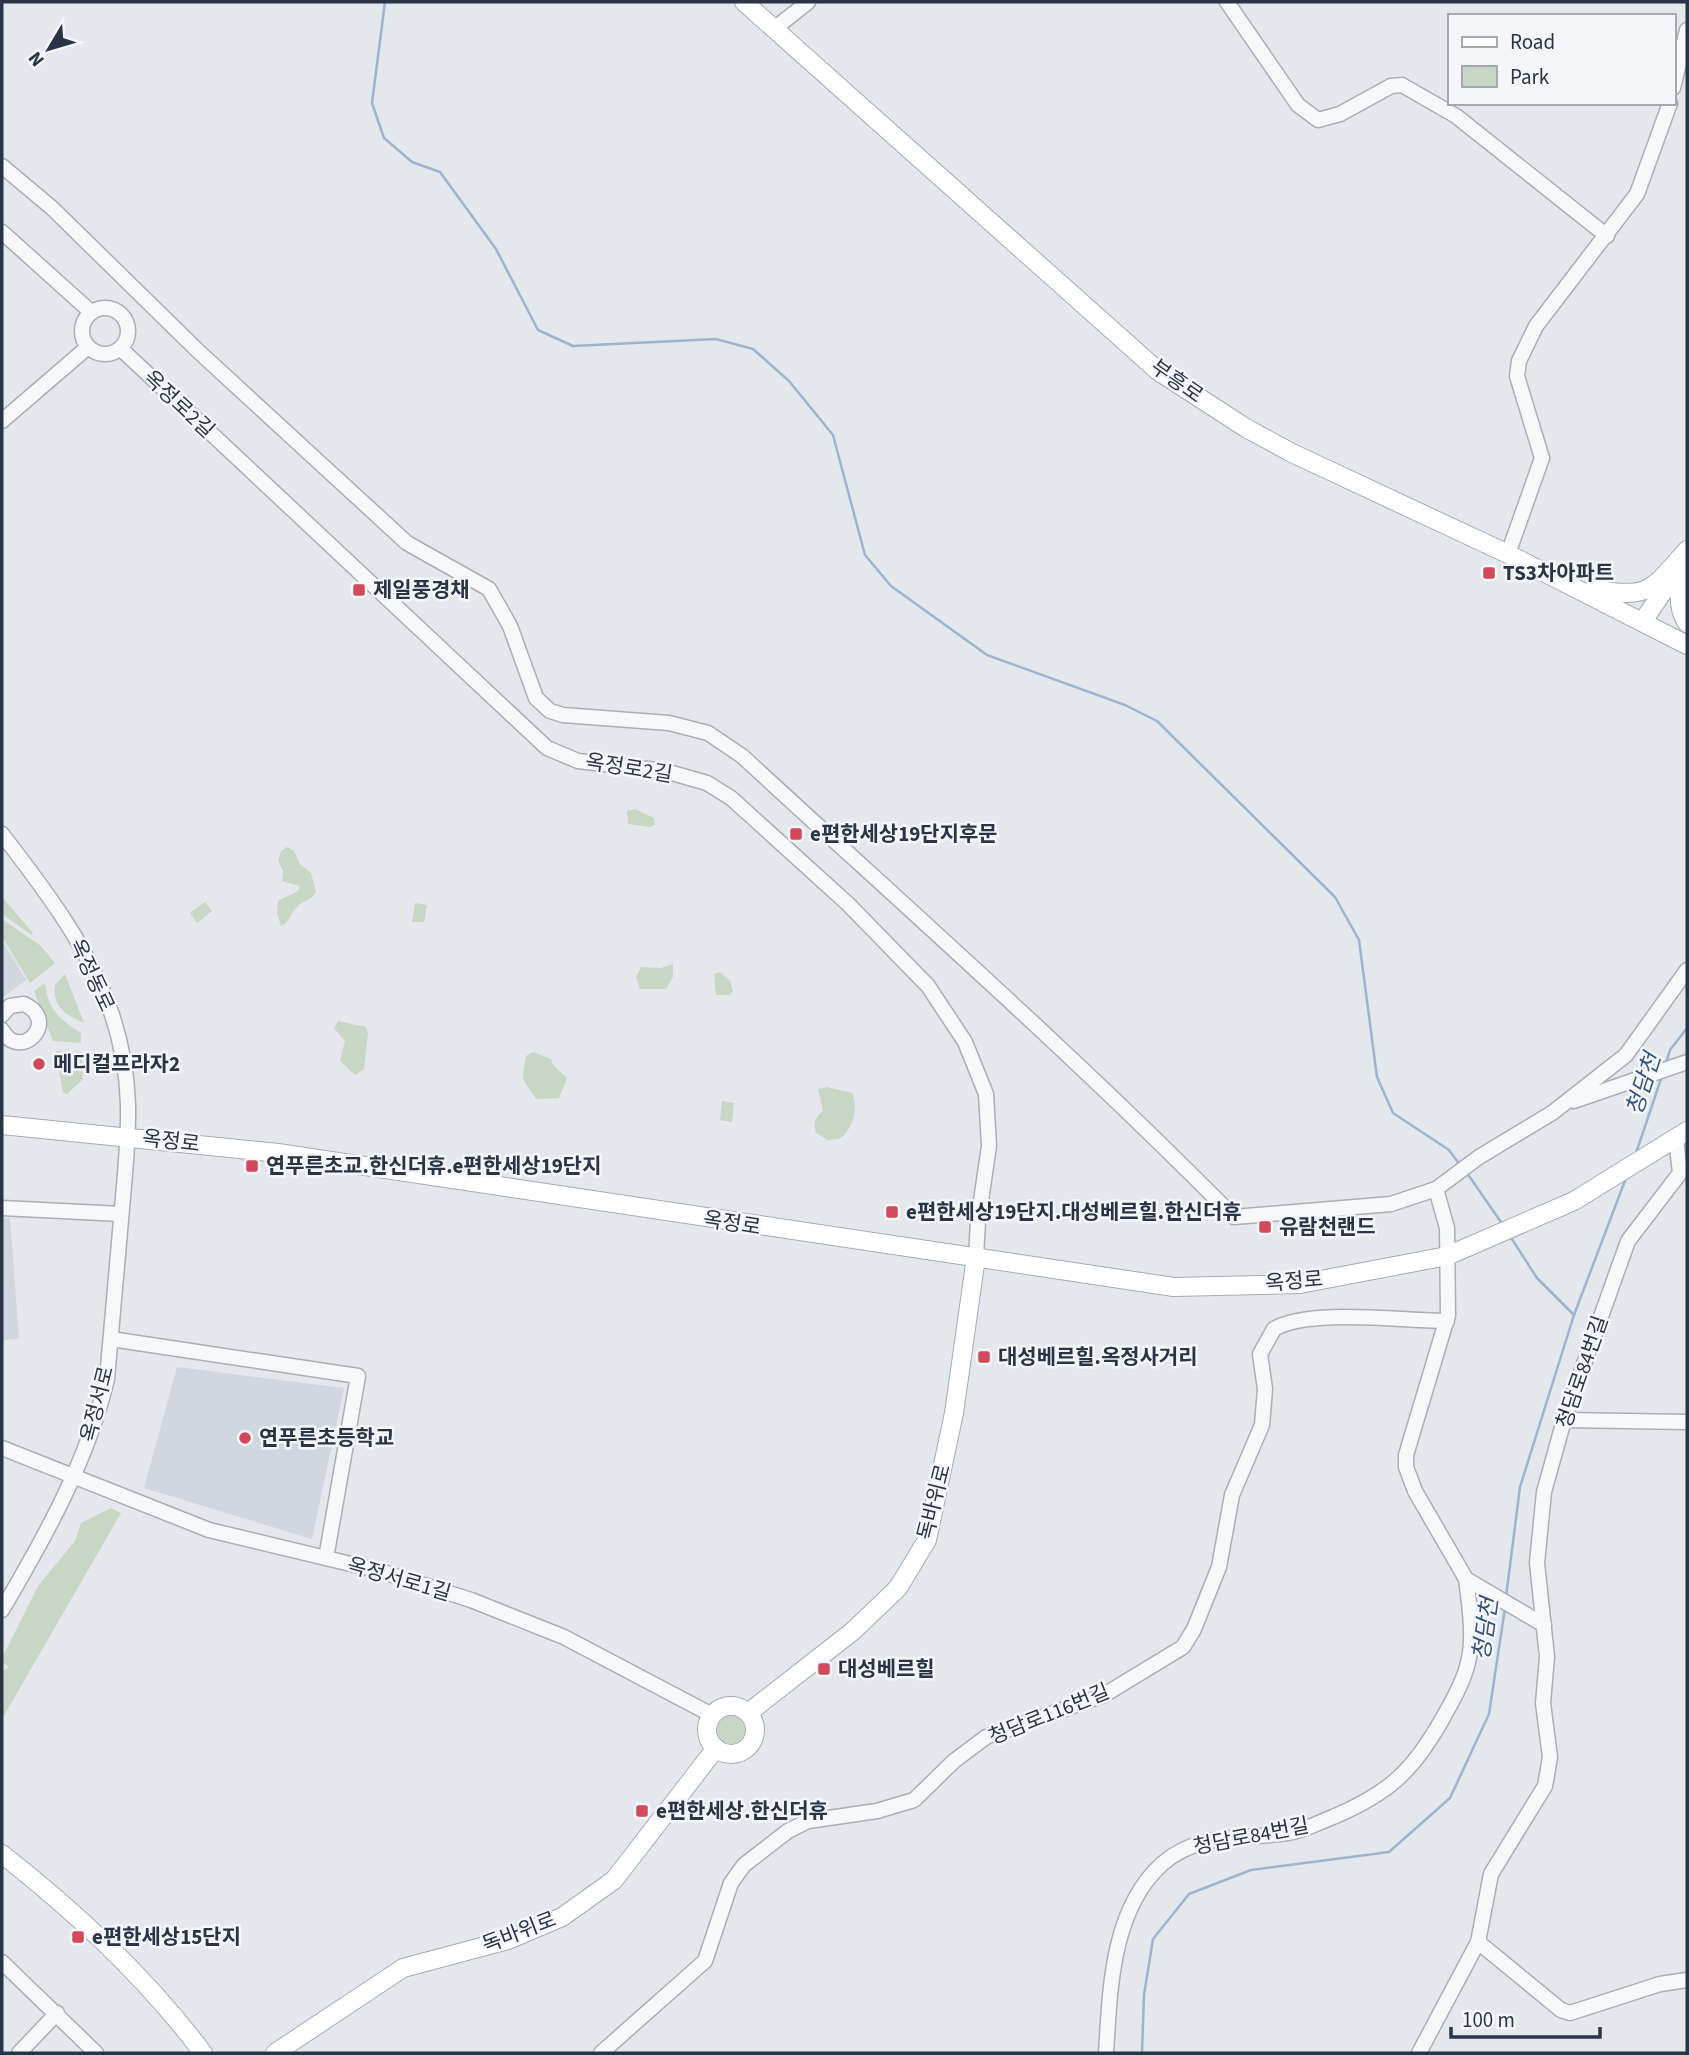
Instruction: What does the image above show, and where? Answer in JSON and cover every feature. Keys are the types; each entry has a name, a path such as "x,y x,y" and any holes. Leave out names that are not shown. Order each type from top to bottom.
{"main road":[{"name":"부흥로","path":"744,2 1158,370 1246,428 1292,453 1569,584 1687,645"},
{"path":"1569,584 1630,595 1643,593 1685,557"},
{"path":"1643,621 1685,557"},
{"path":"1685,557 1679,601 1681,613 1687,622"},
{"name":"옥정로","path":"2,1125 278,1153 1174,1287 1300,1284 1453,1253 1522,1224 1608,1182 1676,1139"},
{"name":"독바위로","path":"748,1713 853,1631 898,1588 928,1540 954,1413 976,1258"},
{"path":"734,1706 748,1713 755,1728 751,1743 746,1749 731,1754 716,1748 707,1729 712,1715 718,1710 734,1706"},
{"name":"독바위로","path":"275,2053 402,1968 508,1940 562,1917 614,1880 716,1748"},
{"path":"2,1854 72,1913 156,1995 203,2053"}],"street":[{"path":"775,29 808,2"},
{"path":"1227,2 1298,105 1318,120 1340,114 1391,86 1402,85 1456,116 1607,236"},
{"path":"1675,80 1687,30"},
{"path":"1507,554 1542,458 1517,376 1519,361 1536,326 1637,194 1669,105"},
{"path":"2,166 52,208 198,351 407,542 489,589 510,626 536,698 550,711 563,715 669,723 708,733 742,756 1119,1101 1234,1217 1391,1204 1440,1185 1479,1157 1563,1105 1626,1055 1687,970"},
{"path":"2,232 91,312"},
{"path":"114,309 125,320 128,335 121,349 100,355 88,347 81,333 85,317 91,312 114,309"},
{"path":"2,421 88,347"},
{"name":"옥정로2길","path":"121,349 547,748 578,761 665,771 707,783 731,798 848,904 928,986 965,1042 986,1094 989,1146 978,1221 976,1258"},
{"name":"옥정동로","path":"2,834 81,946 101,987 125,1068 130,1136"},
{"path":"2,1030 9,1042 34,1037 38,1030 38,1016 24,1004 17,1003 3,1013"},
{"path":"1563,1105 1687,1062"},
{"name":"옥정서로","path":"2,1610 73,1479 101,1404 111,1339 130,1136"},
{"name":"청담로84번길","path":"1419,2053 1478,1942 1491,1874 1545,1786 1549,1772 1543,1703 1547,1657 1539,1621 1538,1594 1539,1537 1544,1492 1564,1420 1628,1241 1680,1172 1676,1139"},
{"name":"청담로84번길","path":"1106,2053 1112,1980 1118,1946 1134,1905 1153,1874 1169,1859 1201,1843 1223,1838 1294,1832 1371,1801 1404,1774 1435,1732 1464,1675 1470,1649 1470,1582 1415,1491 1406,1467 1406,1455 1447,1321 1453,1253 1440,1185"},
{"path":"2,1208 121,1214"},
{"name":"청담로116번길","path":"601,2053 705,1961 731,1882 744,1865 788,1831 808,1821 908,1803 919,1796 967,1750 986,1737 1104,1695 1183,1647 1194,1629 1219,1567 1232,1495 1264,1416 1265,1389 1260,1354 1268,1336 1283,1324 1326,1317 1447,1321"},
{"path":"111,1339 358,1376 326,1559"},
{"path":"1564,1420 1687,1422"},
{"name":"옥정서로1길","path":"2,1448 73,1479 209,1530 380,1571 471,1600 564,1637 712,1715"},
{"path":"1470,1582 1539,1621"},
{"path":"1478,1942 1561,2010 1570,2012 1660,1984 1687,1980"},
{"path":"4,1969 57,2013 96,2053"},
{"path":"19,2053 57,2013"}],"shaded area":[{"path":"2,940 26,980 2,998"},
{"path":"2,1218 10,1218 19,1339 2,1340"},
{"name":"연푸른초등학교","path":"177,1367 344,1388 312,1539 144,1488"}],"green space":[{"path":"635,809 654,818 655,825 650,827 628,824 627,811"},
{"path":"287,847 294,851 300,864 311,873 316,892 299,905 281,926 277,913 278,901 298,891 300,886 282,881 283,871 278,860 281,851"},
{"path":"2,897 33,933 32,935 2,914"},
{"path":"205,902 212,911 197,923 190,913"},
{"path":"415,903 427,905 424,922 412,922"},
{"path":"2,919 41,946 55,963 30,983 2,937"},
{"path":"673,964 673,977 666,989 640,989 636,977 641,967 661,968"},
{"path":"720,972 730,981 733,991 730,995 716,995 714,974"},
{"path":"65,974 84,1023 71,1017 58,1005 55,985"},
{"path":"45,983 52,1007 61,1018 81,1033 81,1043 53,1041 34,991"},
{"path":"338,1021 366,1027 368,1033 364,1069 355,1075 340,1061 345,1041 334,1028"},
{"path":"56,1051 82,1052 83,1079 67,1094 63,1093"},
{"path":"533,1052 551,1059 553,1065 567,1078 559,1098 536,1099 525,1083 523,1076 526,1056"},
{"path":"827,1087 852,1093 854,1099 855,1111 851,1124 839,1139 828,1140 816,1133 815,1129 815,1120 823,1111 818,1089"},
{"path":"722,1101 734,1103 732,1122 720,1120"},
{"path":"111,1508 121,1513 2,1719 2,1672 9,1667 2,1662 2,1658 38,1586 75,1541 81,1523"},
{"path":"731,1716 741,1720 745,1730 741,1740 731,1744 721,1740 717,1730 721,1720"}],"waterway":[{"path":"385,2 372,103 384,138 412,162 440,172 496,249 538,330 573,346 716,339 753,349 789,381 833,435 865,555 891,586 987,655 1125,705 1157,721 1335,897 1359,940 1377,1077 1393,1113 1449,1150 1460,1165"},
{"name":"청담천","path":"1666,1063 1670,1050 1687,1028"},
{"name":"청담천","path":"1636,1153 1662,1076"},
{"path":"1467,1173 1503,1225"},
{"name":"청담천","path":"1506,1597 1520,1487 1574,1315 1626,1178"},
{"path":"1510,1236 1537,1278 1574,1315"},
{"name":"청담천","path":"1142,2053 1144,1995 1153,1939 1189,1894 1251,1870 1389,1852 1450,1798 1489,1714 1505,1608"}],"place":[{"name":"TS3차아파트","path":"1489,573"},
{"name":"제일풍경채","path":"359,590"},
{"name":"e편한세상19단지후문","path":"796,834"},
{"name":"메디컬프라자2","path":"39,1064"},
{"name":"연푸른초교.한신더휴.e편한세상19단지","path":"252,1166"},
{"name":"e편한세상19단지.대성베르힐.한신더휴","path":"892,1212"},
{"name":"유람천랜드","path":"1265,1227"},
{"name":"대성베르힐.옥정사거리","path":"984,1357"},
{"name":"연푸른초등학교","path":"245,1438"},
{"name":"대성베르힐","path":"824,1669"},
{"name":"e편한세상.한신더휴","path":"642,1811"},
{"name":"e편한세상15단지","path":"78,1937"}]}
